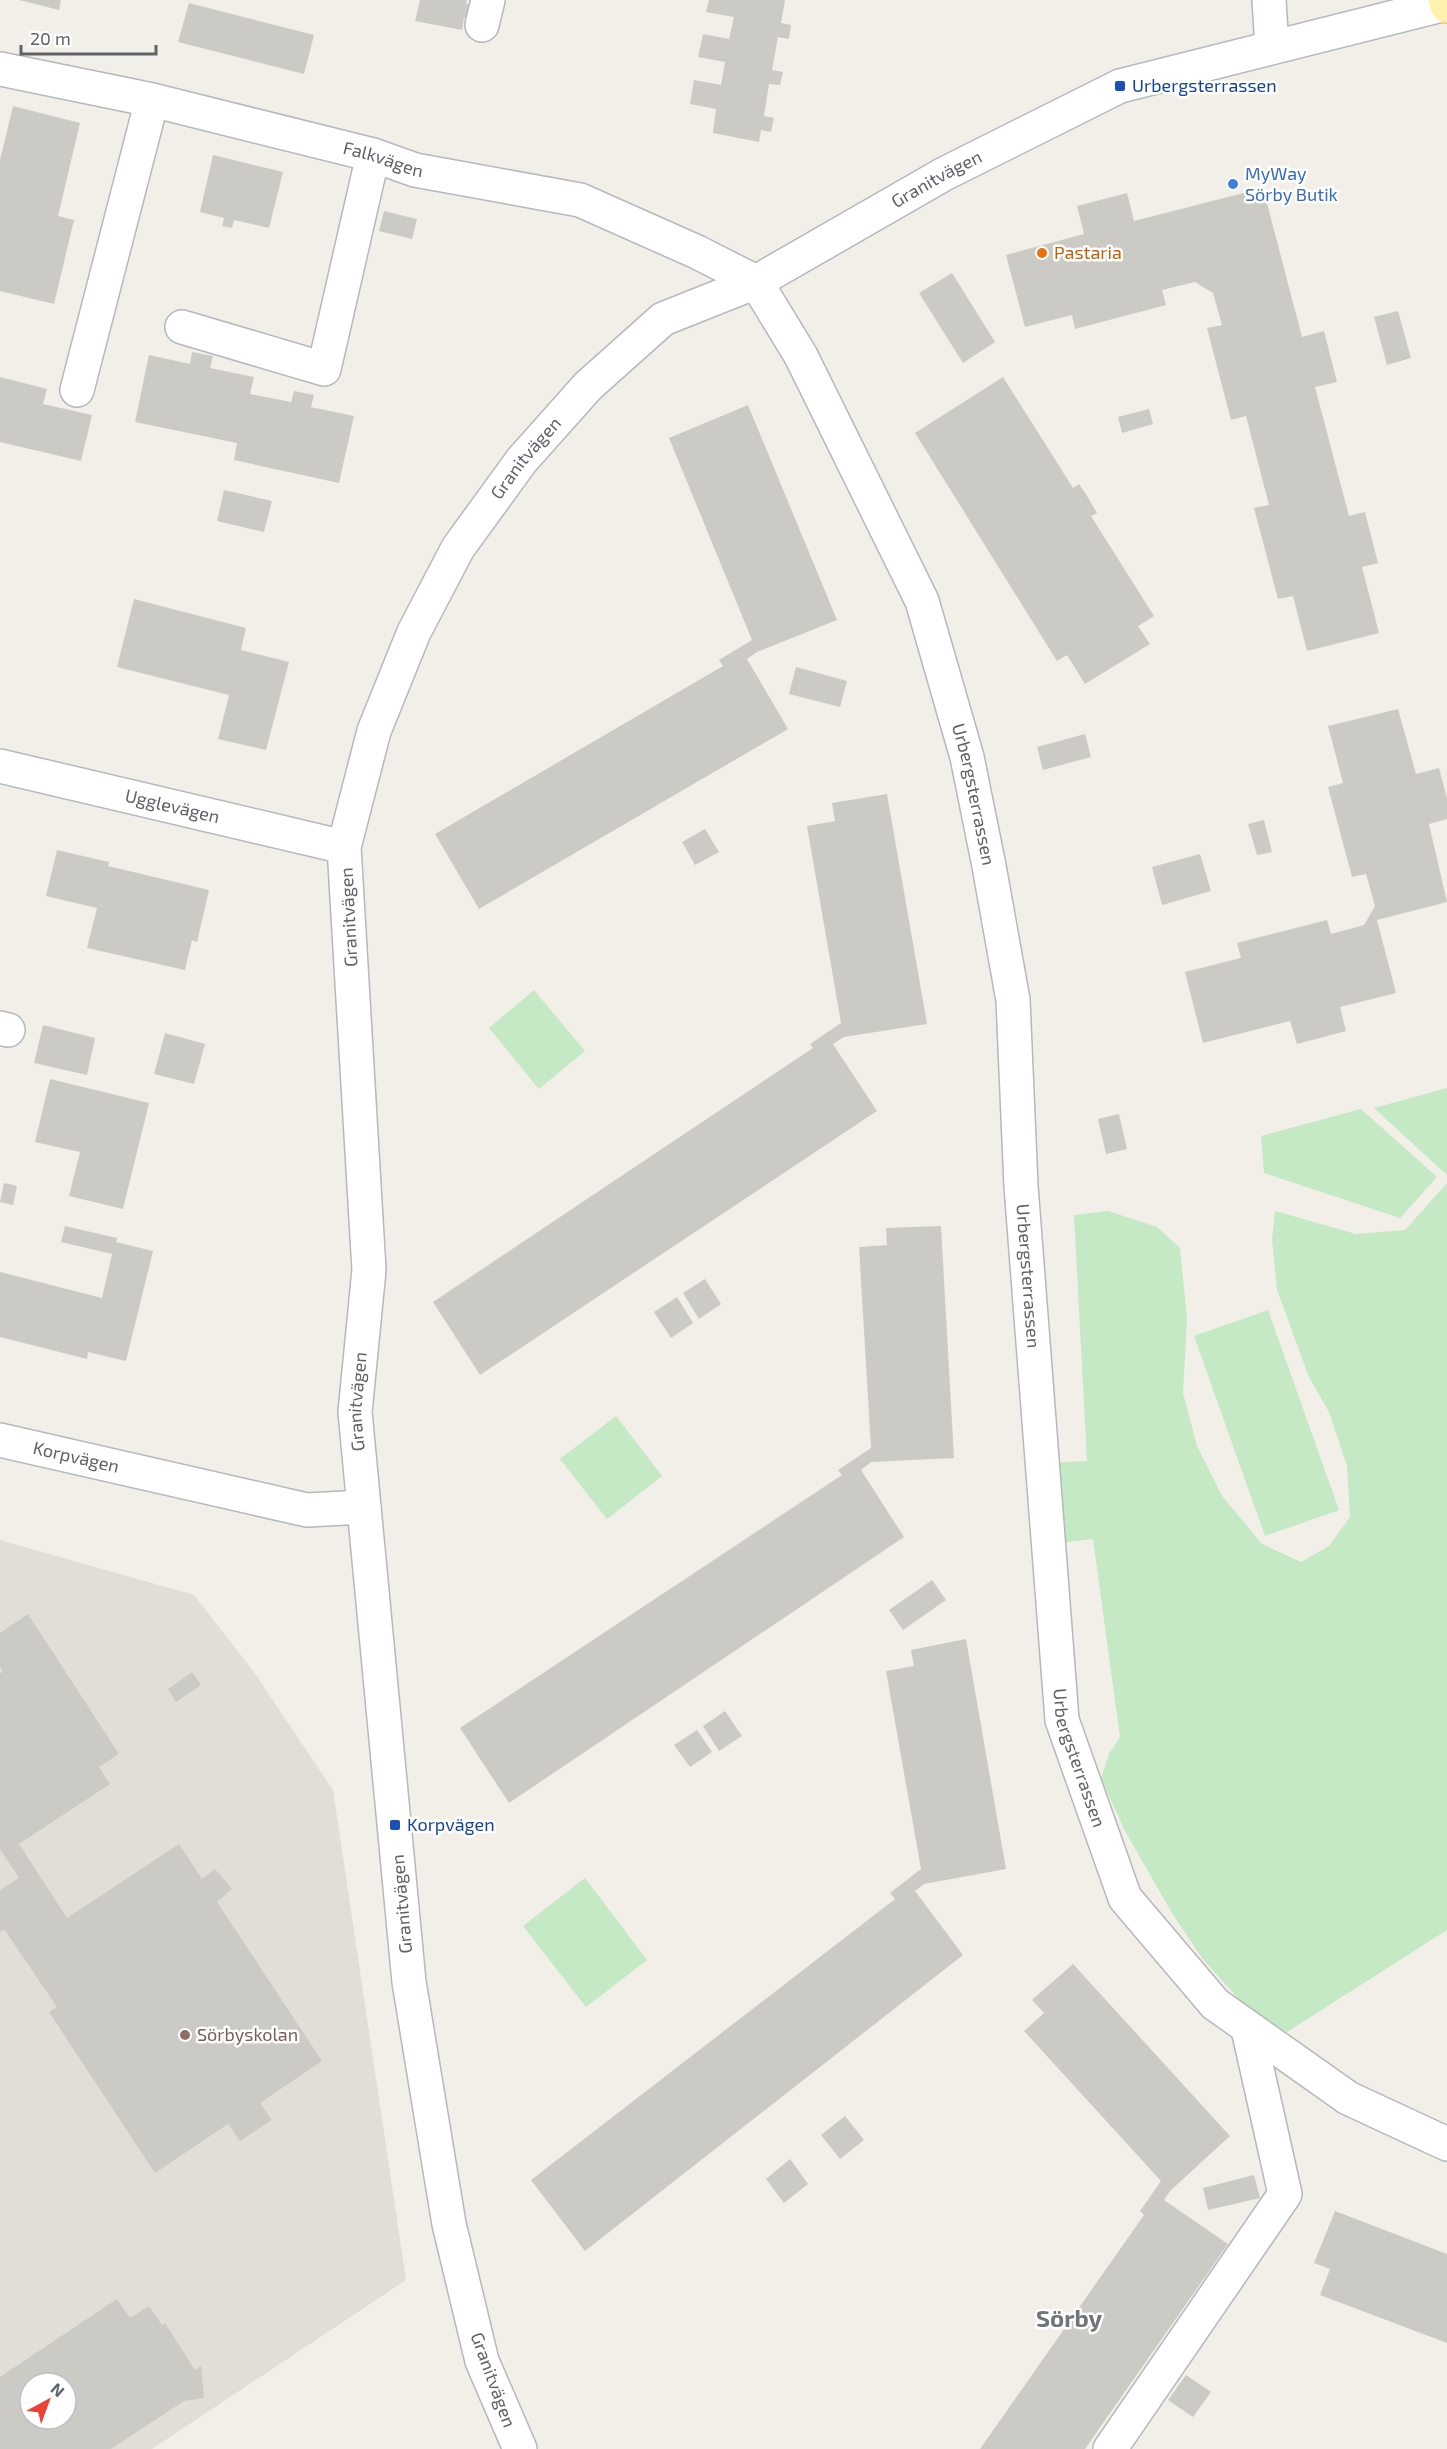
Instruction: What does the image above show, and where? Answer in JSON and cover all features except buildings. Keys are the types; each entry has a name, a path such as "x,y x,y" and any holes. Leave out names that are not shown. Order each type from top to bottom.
{"main road":[{"path":"1445,0 1447,5"}],"street":[{"path":"1269,0 1272,47"},
{"name":"Granitvägen","path":"520,2449 482,2361 449,2224 409,1982 355,1412 369,1270 344,847 379,720 414,632 458,548 470,530 522,460 588,386 663,319 756,282 944,174 1120,86 1447,5"},
{"name":"Falkvägen","path":"0,69 152,100 373,155 415,170 580,200 697,252 756,282"},
{"path":"77,390 152,100"},
{"path":"182,327 324,369 373,155"},
{"name":"Urbergsterrassen","path":"756,282 801,356 922,601 967,758 1012,1000 1021,1186 1062,1720 1125,1898 1215,2004 1348,2098 1447,2144"},
{"name":"Ugglevägen","path":"0,766 344,847"},
{"name":"Korpvägen","path":"0,1440 307,1510 364,1507"},
{"path":"1110,2449 1285,2194 1248,2029"}],"shaded area":[{"name":"Sörbyskolan","path":"0,1540 194,1595 254,1672 333,1790 406,2280 152,2449 0,2449"}],"green space":[{"path":"534,990 585,1051 539,1089 489,1028"},
{"path":"1447,1088 1447,1175 1374,1108"},
{"path":"1361,1109 1437,1177 1400,1218 1264,1173 1261,1136"},
{"path":"1447,1183 1447,1930 1287,2032 1244,2005 1202,1958 1172,1913 1125,1831 1101,1778 1109,1754 1120,1737 1093,1539 1058,1543 1047,1463 1087,1461 1074,1215 1108,1211 1157,1227 1180,1248 1187,1319 1183,1393 1197,1446 1222,1496 1262,1544 1301,1562 1329,1546 1350,1517 1347,1466 1329,1412 1309,1377 1277,1290 1272,1239 1275,1211 1356,1234 1405,1230"},
{"path":"1268,1310 1339,1510 1265,1536 1194,1336"},
{"path":"616,1416 662,1476 607,1519 560,1459"},
{"path":"585,1878 647,1960 586,2007 523,1926"}],"place":[{"name":"Urbergsterrassen","path":"1120,86"},
{"name":"MyWay Sörby Butik","path":"1233,184"},
{"name":"Pastaria","path":"1042,253"},
{"name":"Korpvägen","path":"395,1825"},
{"name":"Sörbyskolan","path":"185,2035"}],"district":[{"name":"Sörby","path":"1069,2319"}]}
